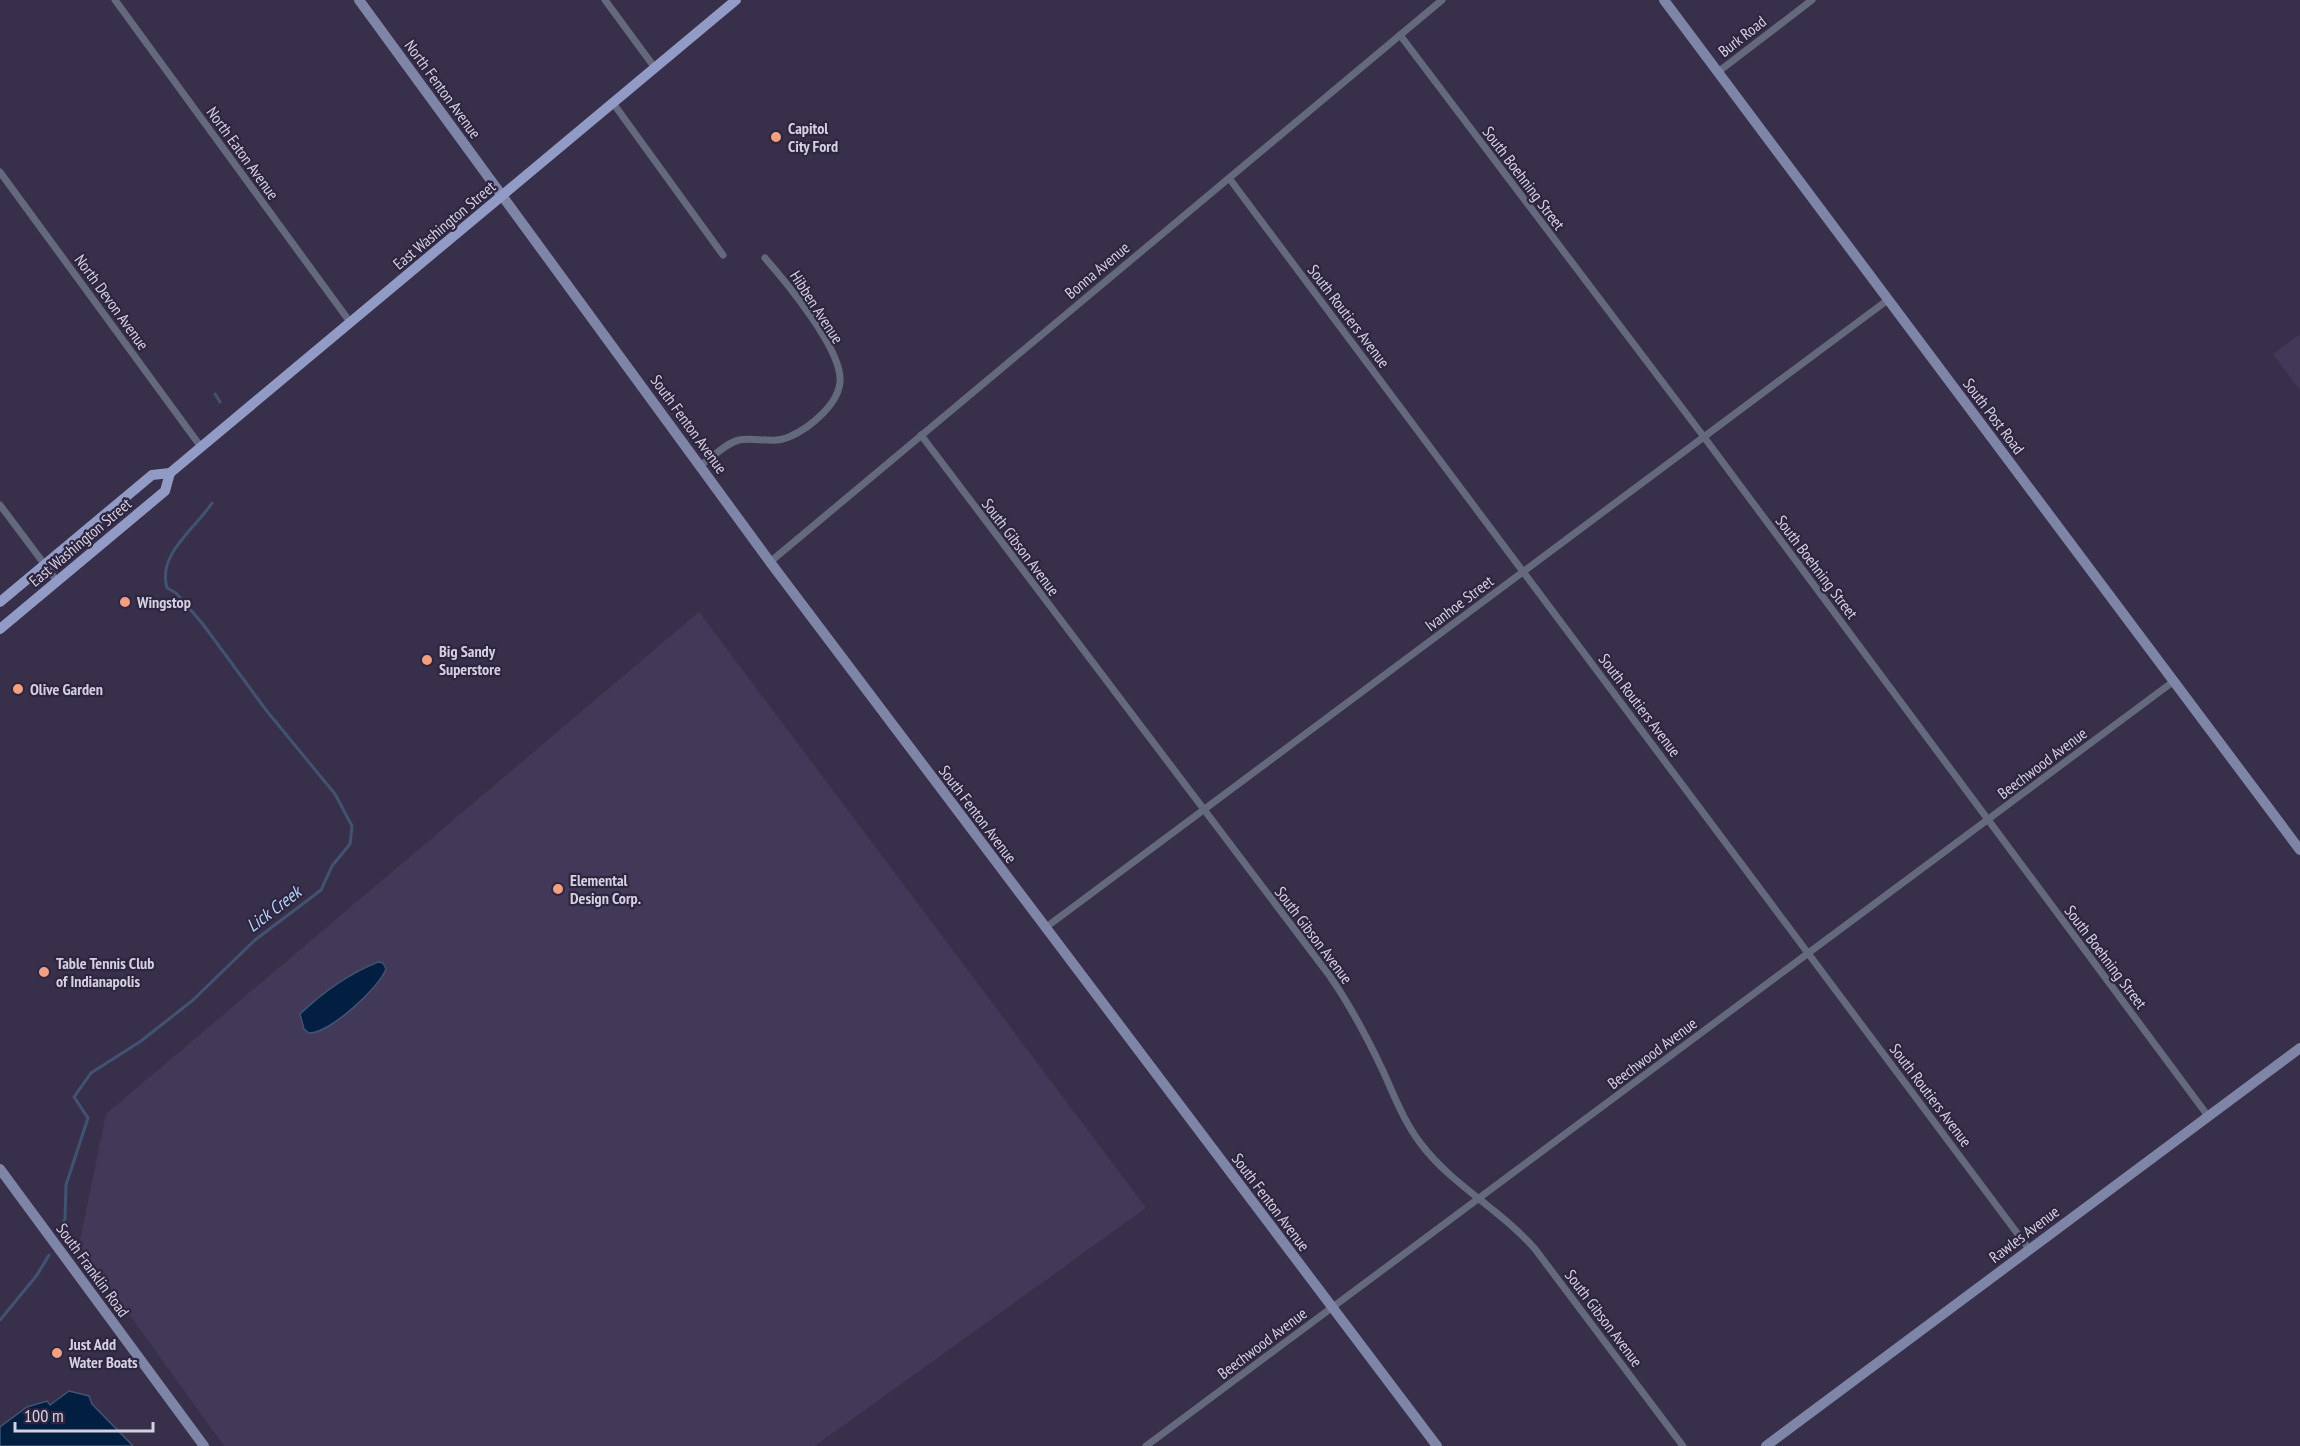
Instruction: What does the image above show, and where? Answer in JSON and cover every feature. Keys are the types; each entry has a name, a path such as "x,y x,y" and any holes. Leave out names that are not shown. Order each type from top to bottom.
{"main road":[{"name":"East Washington Street","path":"0,602 152,475 170,473 736,0"},
{"name":"East Washington Street","path":"0,629 165,491 170,473"}],"street":[{"name":"North Eaton Avenue","path":"115,0 350,322"},
{"name":"North Fenton Avenue","path":"359,0 502,196"},
{"path":"605,0 655,68"},
{"name":"Bonna Avenue","path":"770,561 1442,0"},
{"name":"South Post Road","path":"1664,0 2300,850"},
{"name":"Burk Road","path":"1718,72 1812,0"},
{"name":"South Boehning Street","path":"1400,35 1704,437 2208,1116"},
{"path":"614,103 723,255"},
{"name":"North Devon Avenue","path":"0,172 201,447"},
{"name":"South Routiers Avenue","path":"1229,178 2029,1249"},
{"name":"South Fenton Avenue","path":"502,196 770,561 1437,1446"},
{"name":"Hibben Avenue","path":"701,465 738,440 781,440 791,436 819,416 830,404 838,388 840,377 837,366 821,333 765,258"},
{"name":"Ivanhoe Street","path":"1045,928 1888,299"},
{"name":"South Gibson Avenue","path":"921,435 1339,989 1363,1030 1418,1140 1435,1161 1517,1230 1543,1259 1683,1446"},
{"path":"0,505 57,581"},
{"name":"Beechwood Avenue","path":"1146,1446 2174,681"},
{"name":"Rawles Avenue","path":"1766,1446 2300,1048"},
{"name":"South Franklin Road","path":"0,1169 204,1446"}],"shaded area":[{"path":"2300,334 2300,390 2273,354"},
{"path":"699,612 1146,1208 815,1446 224,1446 79,1245 106,1114"}],"water":[{"path":"378,962 383,963 386,969 382,977 353,1008 329,1026 318,1031 309,1033 304,1029 300,1014 346,978"},
{"path":"69,1391 89,1396 92,1404 133,1446 0,1446 0,1427 27,1407 47,1401 50,1405"}],"waterway":[{"name":"Lick Creek","path":"215,394 220,402"},
{"name":"Lick Creek","path":"60,1229 65,1219 66,1185 88,1118 74,1097 91,1073 141,1041 193,1000 255,940 321,890 332,866 350,844 352,826 335,794 266,710 202,623 176,593 167,588 165,576 172,553 212,503"},
{"name":"Lick Creek","path":"0,1320 37,1275 49,1255"}],"place":[{"name":"Capitol City Ford","path":"776,137"},
{"name":"Wingstop","path":"125,602"},
{"name":"Big Sandy Superstore","path":"427,660"},
{"name":"Olive Garden","path":"18,689"},
{"name":"Elemental Design Corp.","path":"558,889"},
{"name":"Table Tennis Club of Indianapolis","path":"44,972"},
{"name":"Just Add Water Boats","path":"57,1353"}]}
